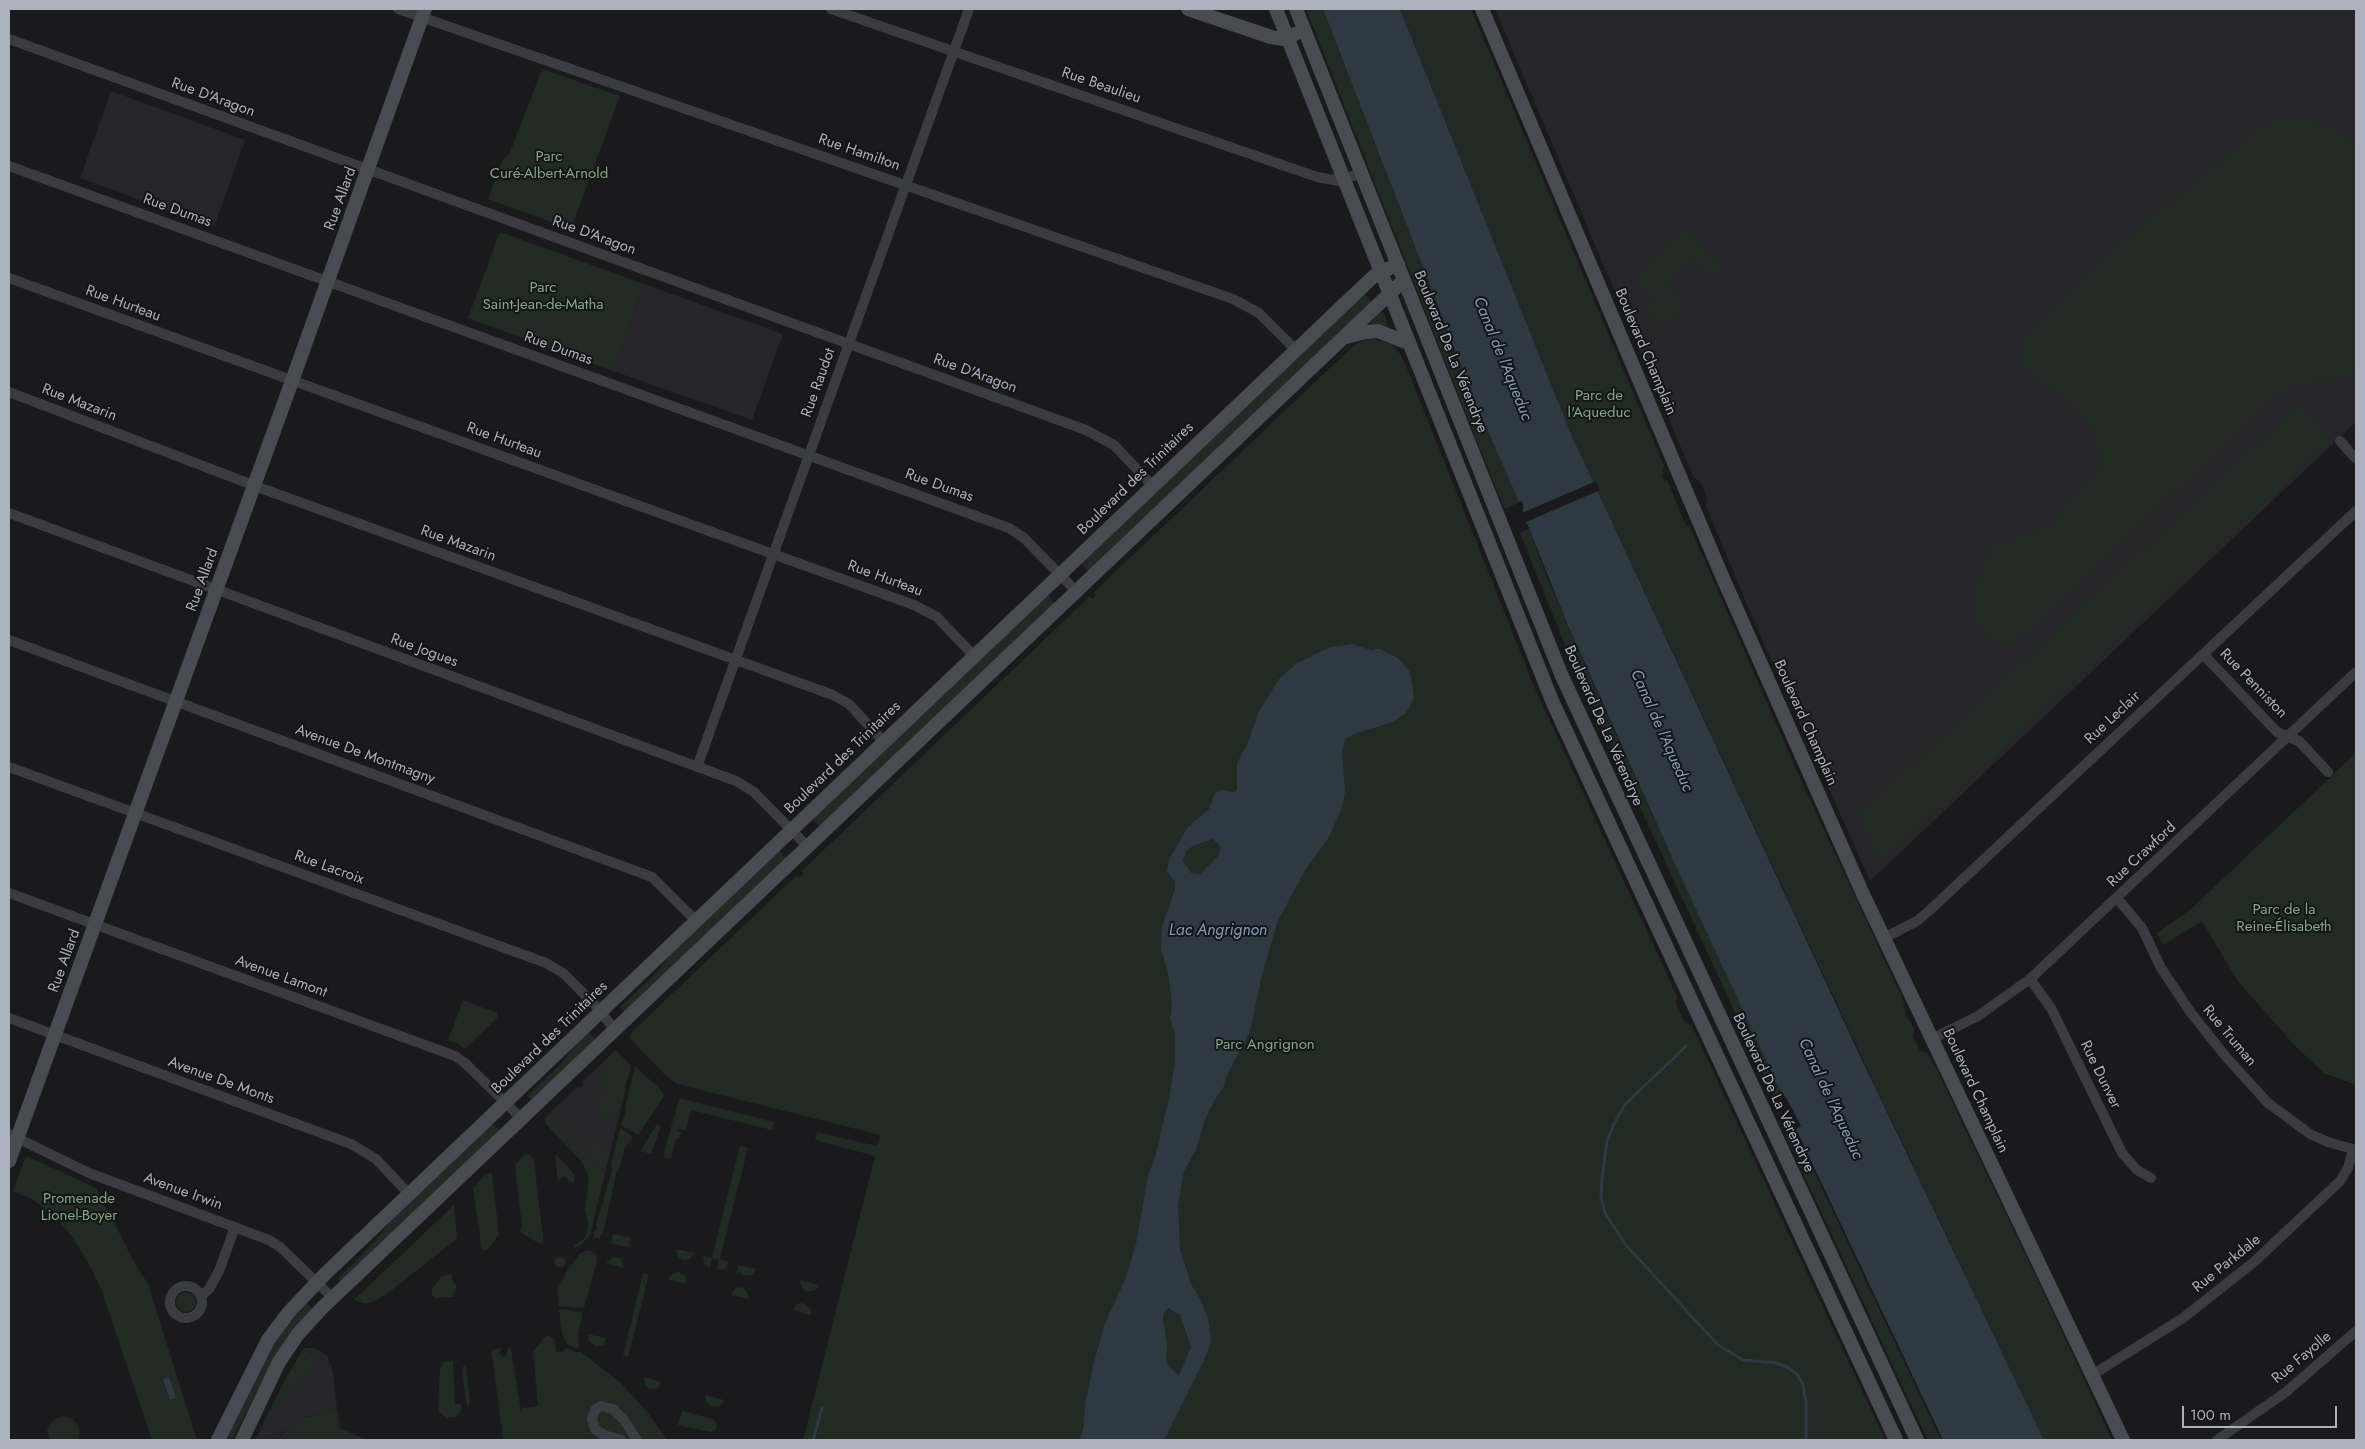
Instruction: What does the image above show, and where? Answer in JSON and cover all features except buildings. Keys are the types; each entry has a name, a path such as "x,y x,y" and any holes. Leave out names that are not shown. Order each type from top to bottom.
{"main road":[{"path":"1188,9 1271,38 1281,39 1305,30"},
{"path":"1276,9 1552,703 1896,1440"},
{"name":"Boulevard De La Vérendrye","path":"1296,9 1505,538 1568,688 1917,1440"},
{"name":"Boulevard Champlain","path":"1482,9 1722,576 1884,938 2123,1440"},
{"name":"Rue Allard","path":"9,1161 13,1136 55,1035 424,13"},
{"name":"Boulevard des Trinitaires","path":"218,1440 268,1340 281,1321 316,1283 1357,292 1381,272 1398,264"},
{"path":"242,1440 284,1355 302,1330 332,1298 523,1120 1404,280"},
{"path":"1343,338 1378,331 1408,343"}],"street":[{"name":"Rue Hamilton","path":"398,9 424,13 1242,303 1252,307 1266,319 1296,350"},
{"name":"Rue Beaulieu","path":"831,9 1317,177 1334,181 1362,174"},
{"name":"Rue Raudot","path":"697,767 968,9"},
{"name":"Rue D'Aragon","path":"9,39 1097,435 1118,449 1153,486"},
{"name":"Rue Dumas","path":"9,166 1009,528 1024,538 1077,592"},
{"name":"Rue Hurteau","path":"9,278 922,608 944,623 974,656"},
{"name":"Rue Mazarin","path":"9,392 254,486 841,698 884,742"},
{"path":"2340,442 2356,459"},
{"name":"Rue Leclair","path":"1884,938 1917,921 1930,910 2356,511"},
{"name":"Rue Jogues","path":"9,513 746,786 809,848"},
{"name":"Avenue De Montmagny","path":"9,640 652,877 696,921"},
{"name":"Rue Penniston","path":"2203,654 2277,732 2299,741 2328,772"},
{"name":"Rue Crawford","path":"1932,1039 1978,1016 2030,978 2356,672"},
{"name":"Rue Lacroix","path":"9,766 546,963 563,973 616,1031"},
{"name":"Avenue Lamont","path":"9,893 455,1056 465,1063 523,1120"},
{"name":"Rue Truman","path":"2117,898 2142,928 2161,968 2191,1014 2227,1058 2268,1103 2310,1134 2354,1150"},
{"name":"Rue Dunver","path":"2030,978 2051,1008 2122,1153 2137,1170 2151,1178"},
{"name":"Avenue De Monts","path":"9,1018 351,1144 376,1159 409,1194"},
{"name":"Avenue Irwin","path":"13,1136 89,1173 275,1243 332,1298"},
{"name":"Rue Parkdale","path":"2092,1375 2183,1318 2254,1262 2340,1181 2348,1168 2354,1150"},
{"path":"201,1296 208,1289 219,1271 235,1227"},
{"name":"Rue Fayolle","path":"2217,1440 2286,1392 2356,1331"},
{"path":"620,1440 604,1435 595,1429 592,1419 595,1410 601,1406 613,1409 624,1420 637,1440"}],"shaded area":[{"path":"1495,9 2356,9 2356,422 1870,881 1753,619 1706,506 1707,497 1700,482 1693,476"},
{"path":"111,91 245,140 214,227 80,178"},
{"path":"644,284 783,334 752,420 613,371"},
{"path":"602,1063 626,1088 605,1173 550,1113 577,1087 580,1089 584,1085 582,1082"},
{"path":"315,1348 327,1355 333,1372 337,1409 324,1410 323,1414 305,1417 283,1432 276,1440 255,1440 261,1428 315,1364 310,1355"}],"green space":[{"path":"1306,9 1323,9 1476,404 1519,502 1508,508 1504,508"},
{"name":"Parc de l'Aqueduc","path":"1400,9 1471,9 1665,468 1662,469 1664,481 1667,480 1686,526 1689,525 1805,789 1905,1004 1903,1005 1905,1014 1915,1030 1913,1037 1920,1051 1927,1053 1935,1066 2112,1440 2044,1440 1878,1092 1571,434"},
{"name":"Parc Curé-Albert-Arnold","path":"542,69 620,96 571,229 488,199 503,159 509,155"},
{"path":"2304,120 2334,129 2356,145 2356,372 2336,379 2292,385 2267,402 2028,634 2005,645 1984,636 1974,614 1982,562 1995,544 2050,527 2101,465 2096,431 2068,401 2021,365 2019,351 2025,340 2109,254 2271,121"},
{"path":"1684,228 1721,266 1710,278 1693,259 1667,285 1685,305 1664,329 1645,311 1655,299 1635,277"},
{"name":"Parc Saint-Jean-de-Matha","path":"500,232 644,284 613,371 468,318"},
{"path":"1364,293 1373,303 1090,573 1080,563"},
{"path":"1380,312 1384,313 1387,322 1386,326 1370,324"},
{"name":"Parc Angrignon","path":"1372,339 1392,345 1402,356 1536,691 1678,998 1675,1001 1685,1023 1691,1024 1885,1440 803,1440 875,1156 815,1140 817,1132 877,1146 880,1135 677,1084 665,1075 630,1038 632,1032 796,876 799,878 803,874 801,871 1090,596 1092,599 1096,595 1094,592 1353,346 1362,341"},
{"path":"2299,406 2330,441 1883,860 1858,816"},
{"path":"1529,529 1548,580 1596,690 1674,862 1770,1064 1767,1067 1770,1076 1776,1080 1781,1092 1776,1101 1565,645 1520,533"},
{"path":"1047,594 1056,604 821,829 811,818"},
{"name":"Parc de la Reine-Élisabeth","path":"2356,753 2356,1085 2324,1073 2295,1046 2237,980 2202,921 2163,945 2157,933 2191,909"},
{"path":"779,850 788,860 626,1014 620,1007 658,971 673,951"},
{"path":"463,1000 497,1013 497,1018 465,1049 460,1044 448,1041"},
{"path":"588,1031 597,1041 533,1102 527,1096 558,1067"},
{"path":"616,1050 630,1064 631,1068 618,1109 607,1120 596,1104 609,1092 601,1083 606,1078 602,1074 607,1069 602,1063"},
{"path":"635,1066 661,1090 664,1096 638,1135 621,1125 626,1112 625,1108"},
{"path":"679,1098 774,1122 772,1130 691,1110 686,1130 679,1129 678,1131 681,1132 679,1139 676,1139 671,1159 663,1157"},
{"path":"550,1113 605,1173 590,1235 581,1245 573,1248 574,1245 584,1239 588,1230 585,1210 589,1179 582,1162 546,1124 545,1118"},
{"path":"492,1123 502,1132 342,1282 338,1279 380,1235 391,1220"},
{"path":"657,1124 661,1126 651,1154 640,1151"},
{"path":"620,1128 633,1137 625,1148 619,1170 617,1171 603,1233 599,1238 594,1238 594,1231 597,1230 596,1225 612,1170 611,1165"},
{"path":"1796,1129 1801,1144 1941,1440 1928,1440 1896,1373 1785,1134"},
{"path":"597,1143 608,1155 606,1164 602,1167 587,1152"},
{"path":"740,1146 748,1148 720,1259 729,1262 725,1269 717,1270 719,1260 712,1258"},
{"path":"525,1154 530,1155 534,1161 543,1237 543,1243 540,1244 520,1232 522,1227 515,1165"},
{"path":"557,1155 574,1174 574,1184 563,1176 558,1182 555,1156"},
{"name":"Promenade Lionel-Boyer","path":"29,1157 96,1188 133,1260 148,1284 197,1440 152,1440 101,1289 90,1266 71,1235 54,1216 32,1199 13,1191 25,1158"},
{"path":"492,1173 499,1235 488,1249 482,1251 473,1188 484,1176"},
{"path":"454,1205 457,1236 455,1240 392,1290 375,1301 365,1304 354,1300"},
{"path":"613,1234 631,1238 629,1247 611,1244"},
{"path":"676,1249 694,1253 690,1259 684,1260 678,1257"},
{"path":"589,1250 596,1254 597,1261 584,1308 559,1306 557,1290 567,1271 580,1253"},
{"path":"703,1255 712,1258 710,1268 704,1264"},
{"path":"560,1256 566,1262 560,1268 554,1262"},
{"path":"612,1257 621,1258 624,1268 606,1263"},
{"path":"738,1265 756,1269 752,1275 743,1276 738,1270"},
{"path":"679,1272 686,1277 686,1284 668,1279 673,1273"},
{"path":"643,1273 649,1274 628,1357 623,1356"},
{"path":"448,1274 453,1275 452,1279 457,1286 453,1294 454,1297 435,1298 432,1295 432,1289 441,1277"},
{"path":"800,1280 819,1285 816,1290 806,1292 801,1286"},
{"path":"740,1287 746,1290 749,1299 731,1295 735,1288"},
{"path":"186,1292 193,1295 196,1302 193,1309 186,1312 179,1309 176,1302 179,1295"},
{"path":"307,1303 313,1309 293,1331 277,1353 232,1440 225,1440 275,1341"},
{"path":"803,1303 811,1309 811,1315 793,1310 797,1304"},
{"path":"565,1309 583,1313 578,1333 579,1349 567,1344 562,1333 559,1310"},
{"path":"588,1334 606,1338 603,1345 596,1347 589,1341"},
{"path":"546,1335 554,1338 556,1352 564,1351 566,1348 575,1352 581,1352 622,1384 648,1413 667,1440 503,1440 491,1350 503,1348 499,1353 503,1357 506,1355 508,1346 511,1349 521,1412 522,1408 538,1406 533,1352"},
{"path":"304,1348 315,1348 310,1354 316,1359 315,1364 261,1428 287,1376"},
{"path":"453,1360 455,1404 461,1404 462,1409 456,1417 447,1418 440,1413 438,1408 440,1369 444,1362"},
{"path":"466,1367 470,1403 467,1408 462,1368"},
{"path":"644,1377 662,1382 658,1388 650,1389 645,1384"},
{"path":"705,1395 724,1400 720,1406 712,1407 706,1402"},
{"path":"337,1409 340,1428 367,1440 276,1440 299,1419 323,1414 323,1410"},
{"path":"682,1411 712,1419 716,1422 717,1427 714,1431 710,1432 678,1425"},
{"path":"63,1416 71,1418 77,1424 80,1434 78,1440 50,1440 47,1431 49,1425 55,1419"}],"water":[{"name":"Canal de l'Aqueduc","path":"1323,9 1400,9 1571,434 1862,1060 2044,1440 1943,1440 1796,1129 1801,1126 1787,1099 1781,1092 1674,862 1566,621 1523,513 1522,501 1519,502 1476,404"},
{"name":"Lac Angrignon","path":"1352,644 1374,651 1375,649 1380,649 1398,658 1410,672 1414,697 1406,713 1393,722 1354,734 1345,739 1342,751 1345,792 1342,807 1329,837 1306,869 1278,920 1262,975 1250,1031 1227,1075 1224,1086 1205,1119 1197,1147 1184,1171 1178,1206 1180,1249 1191,1284 1208,1318 1211,1341 1206,1356 1164,1440 1079,1440 1083,1429 1086,1399 1094,1362 1105,1323 1125,1280 1136,1244 1148,1176 1155,1157 1170,1094 1175,1061 1175,1035 1170,1018 1172,1005 1169,977 1161,949 1162,926 1175,890 1175,882 1167,872 1169,860 1187,828 1209,809 1215,793 1222,790 1234,792 1237,790 1237,763 1247,745 1259,711 1279,679 1296,664 1330,647","holes":["1213,839 1221,847 1219,855 1200,874 1191,873 1183,861 1186,851 1194,845","1168,1308 1180,1315 1191,1347 1179,1376 1169,1367 1166,1359 1167,1343 1163,1319 1164,1312"]},
{"path":"169,1377 176,1398 170,1400 163,1379"}],"pier":[{"path":"1596,481 1600,490 1524,523 1520,514"}],"waterway":[{"path":"1686,1046 1624,1106 1613,1126 1607,1141 1602,1178 1601,1197 1605,1213 1625,1244 1718,1345 1743,1360 1776,1363 1787,1367 1797,1374 1803,1385 1806,1402 1806,1440"},
{"path":"813,1440 822,1408"}]}
